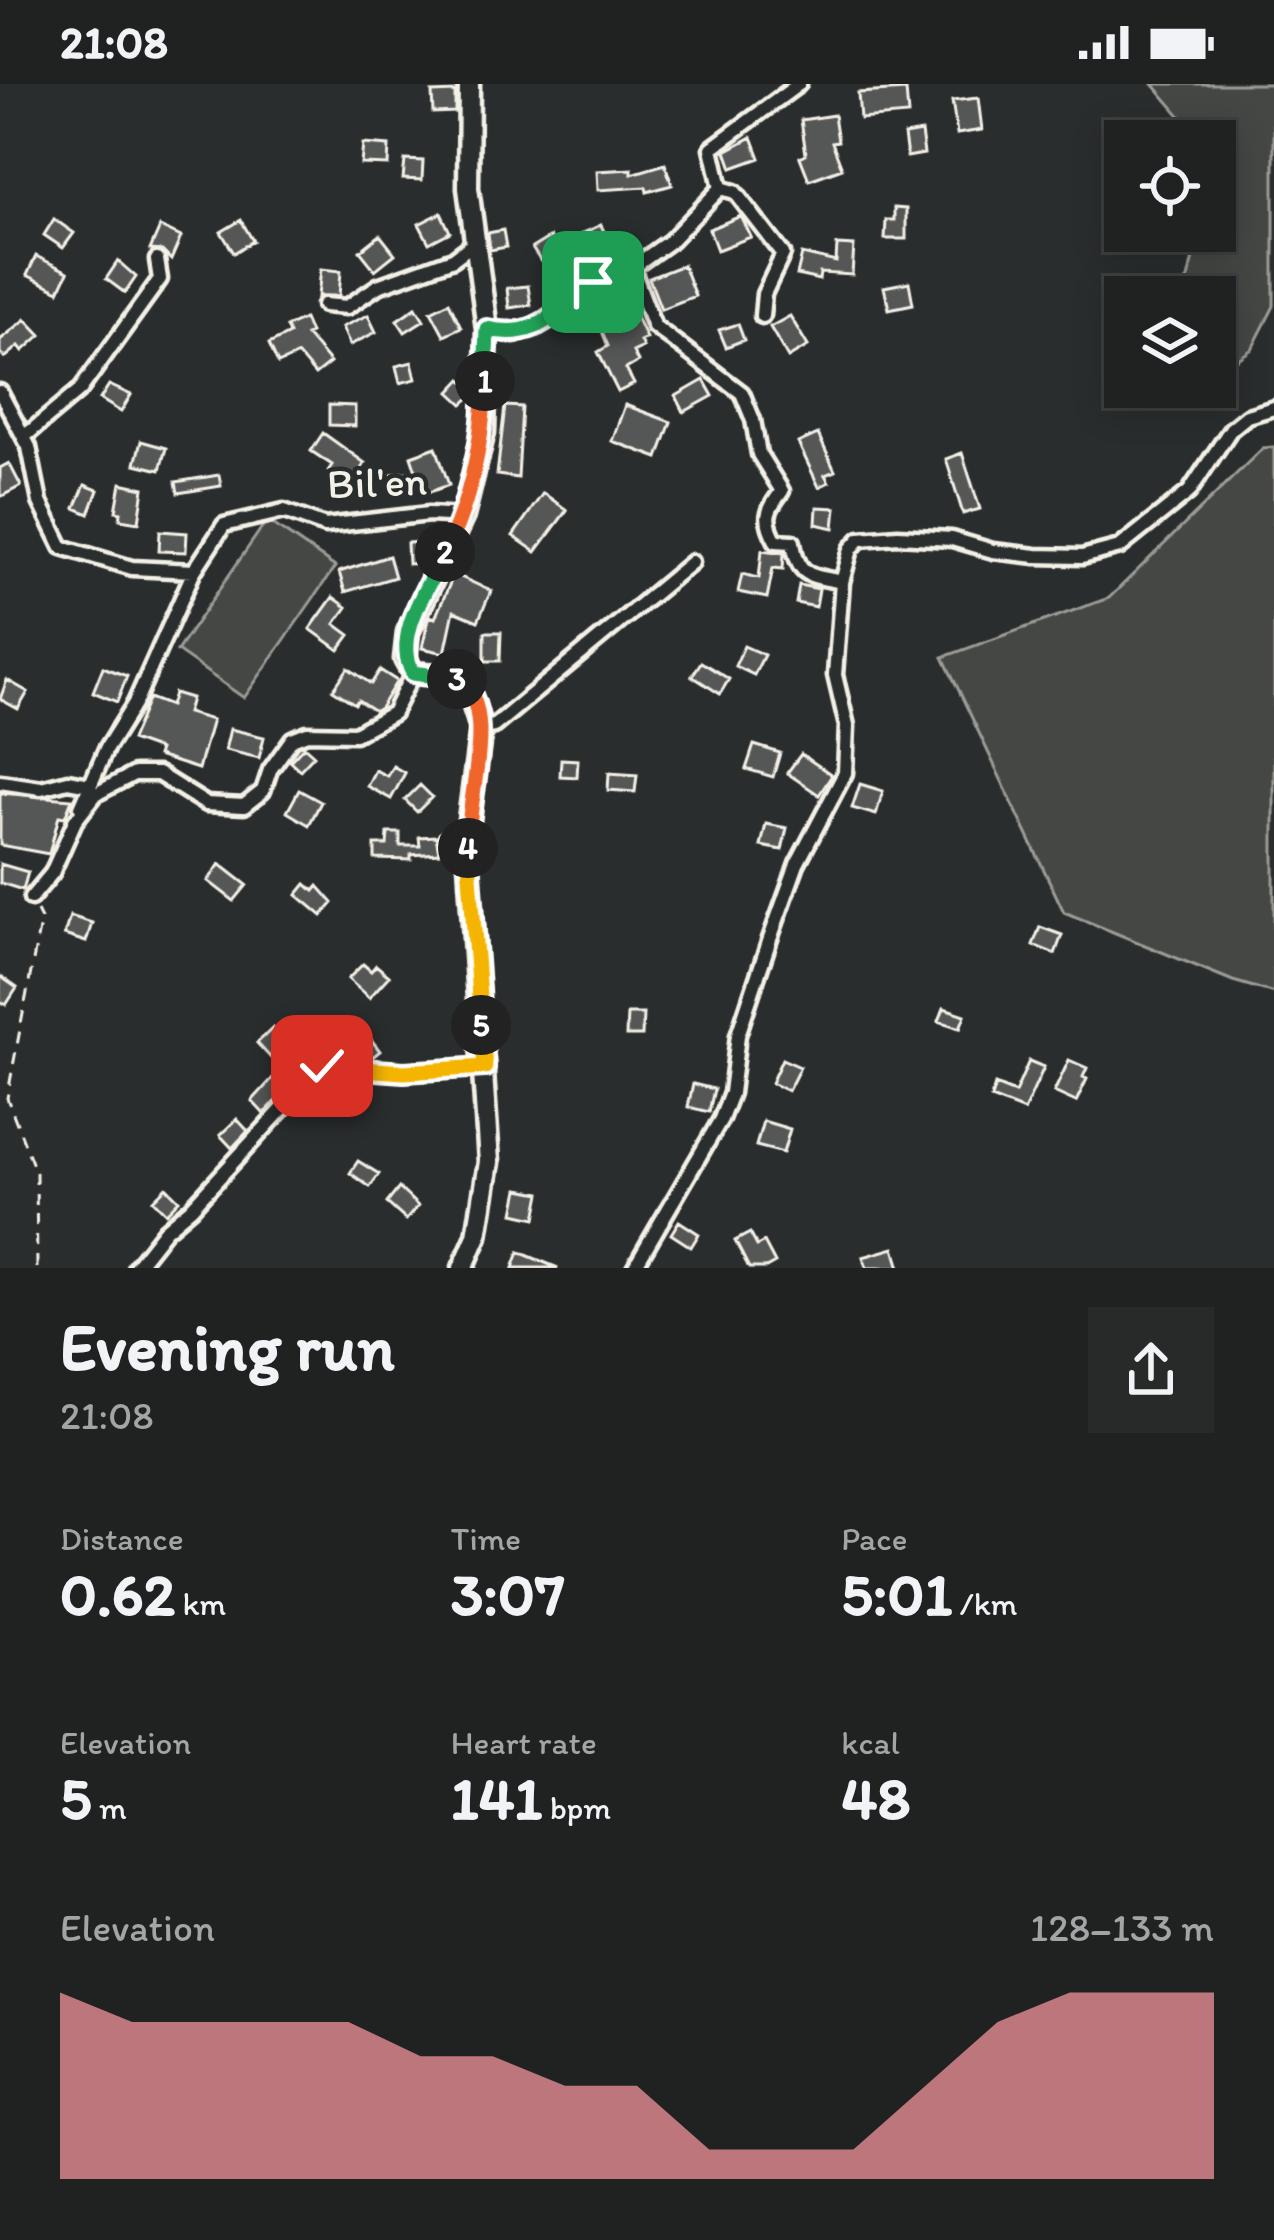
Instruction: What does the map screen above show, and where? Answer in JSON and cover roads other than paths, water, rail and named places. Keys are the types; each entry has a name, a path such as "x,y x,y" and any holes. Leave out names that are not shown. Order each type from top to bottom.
{"street":[{"path":"413,673 405,659 408,632 463,516 484,432 487,329 468,188 469,84"},
{"path":"721,188 712,148 799,84"},
{"path":"487,329 514,335 560,314 571,298 593,282 632,268 670,242 721,188"},
{"path":"721,188 735,192 783,254 764,294 762,316"},
{"path":"324,305 347,307 378,286 453,259 473,244"},
{"path":"24,437 80,390 160,278 157,260"},
{"path":"632,268 654,326 742,393 759,454 782,491 767,511 766,522 776,541 793,542 796,562 806,575 842,582"},
{"path":"0,392 29,447 40,502 62,547 132,568 194,571"},
{"path":"634,1268 721,1120 731,1093 738,1035 770,939 797,864 844,773 848,726 835,675 842,582 851,548 860,539 898,536 952,539 992,551 1082,557 1120,547 1189,492 1247,416 1274,408"},
{"name":"Bil'en","path":"31,898 52,873 106,749 135,704 194,571 224,525 284,511 325,526 430,514 463,516"},
{"path":"482,728 494,727 692,562"},
{"path":"413,673 451,676 466,685 482,728 467,835 489,1162 478,1236 464,1268"},
{"path":"74,821 96,794 134,774 158,774 206,804 244,806 263,791 270,770 292,739 307,734 355,734 393,713 413,673"},
{"path":"0,782 40,788 68,781 90,785"},
{"path":"446,839 467,835"},
{"path":"135,1268 165,1230 322,1066 404,1072 485,1067"}]}
